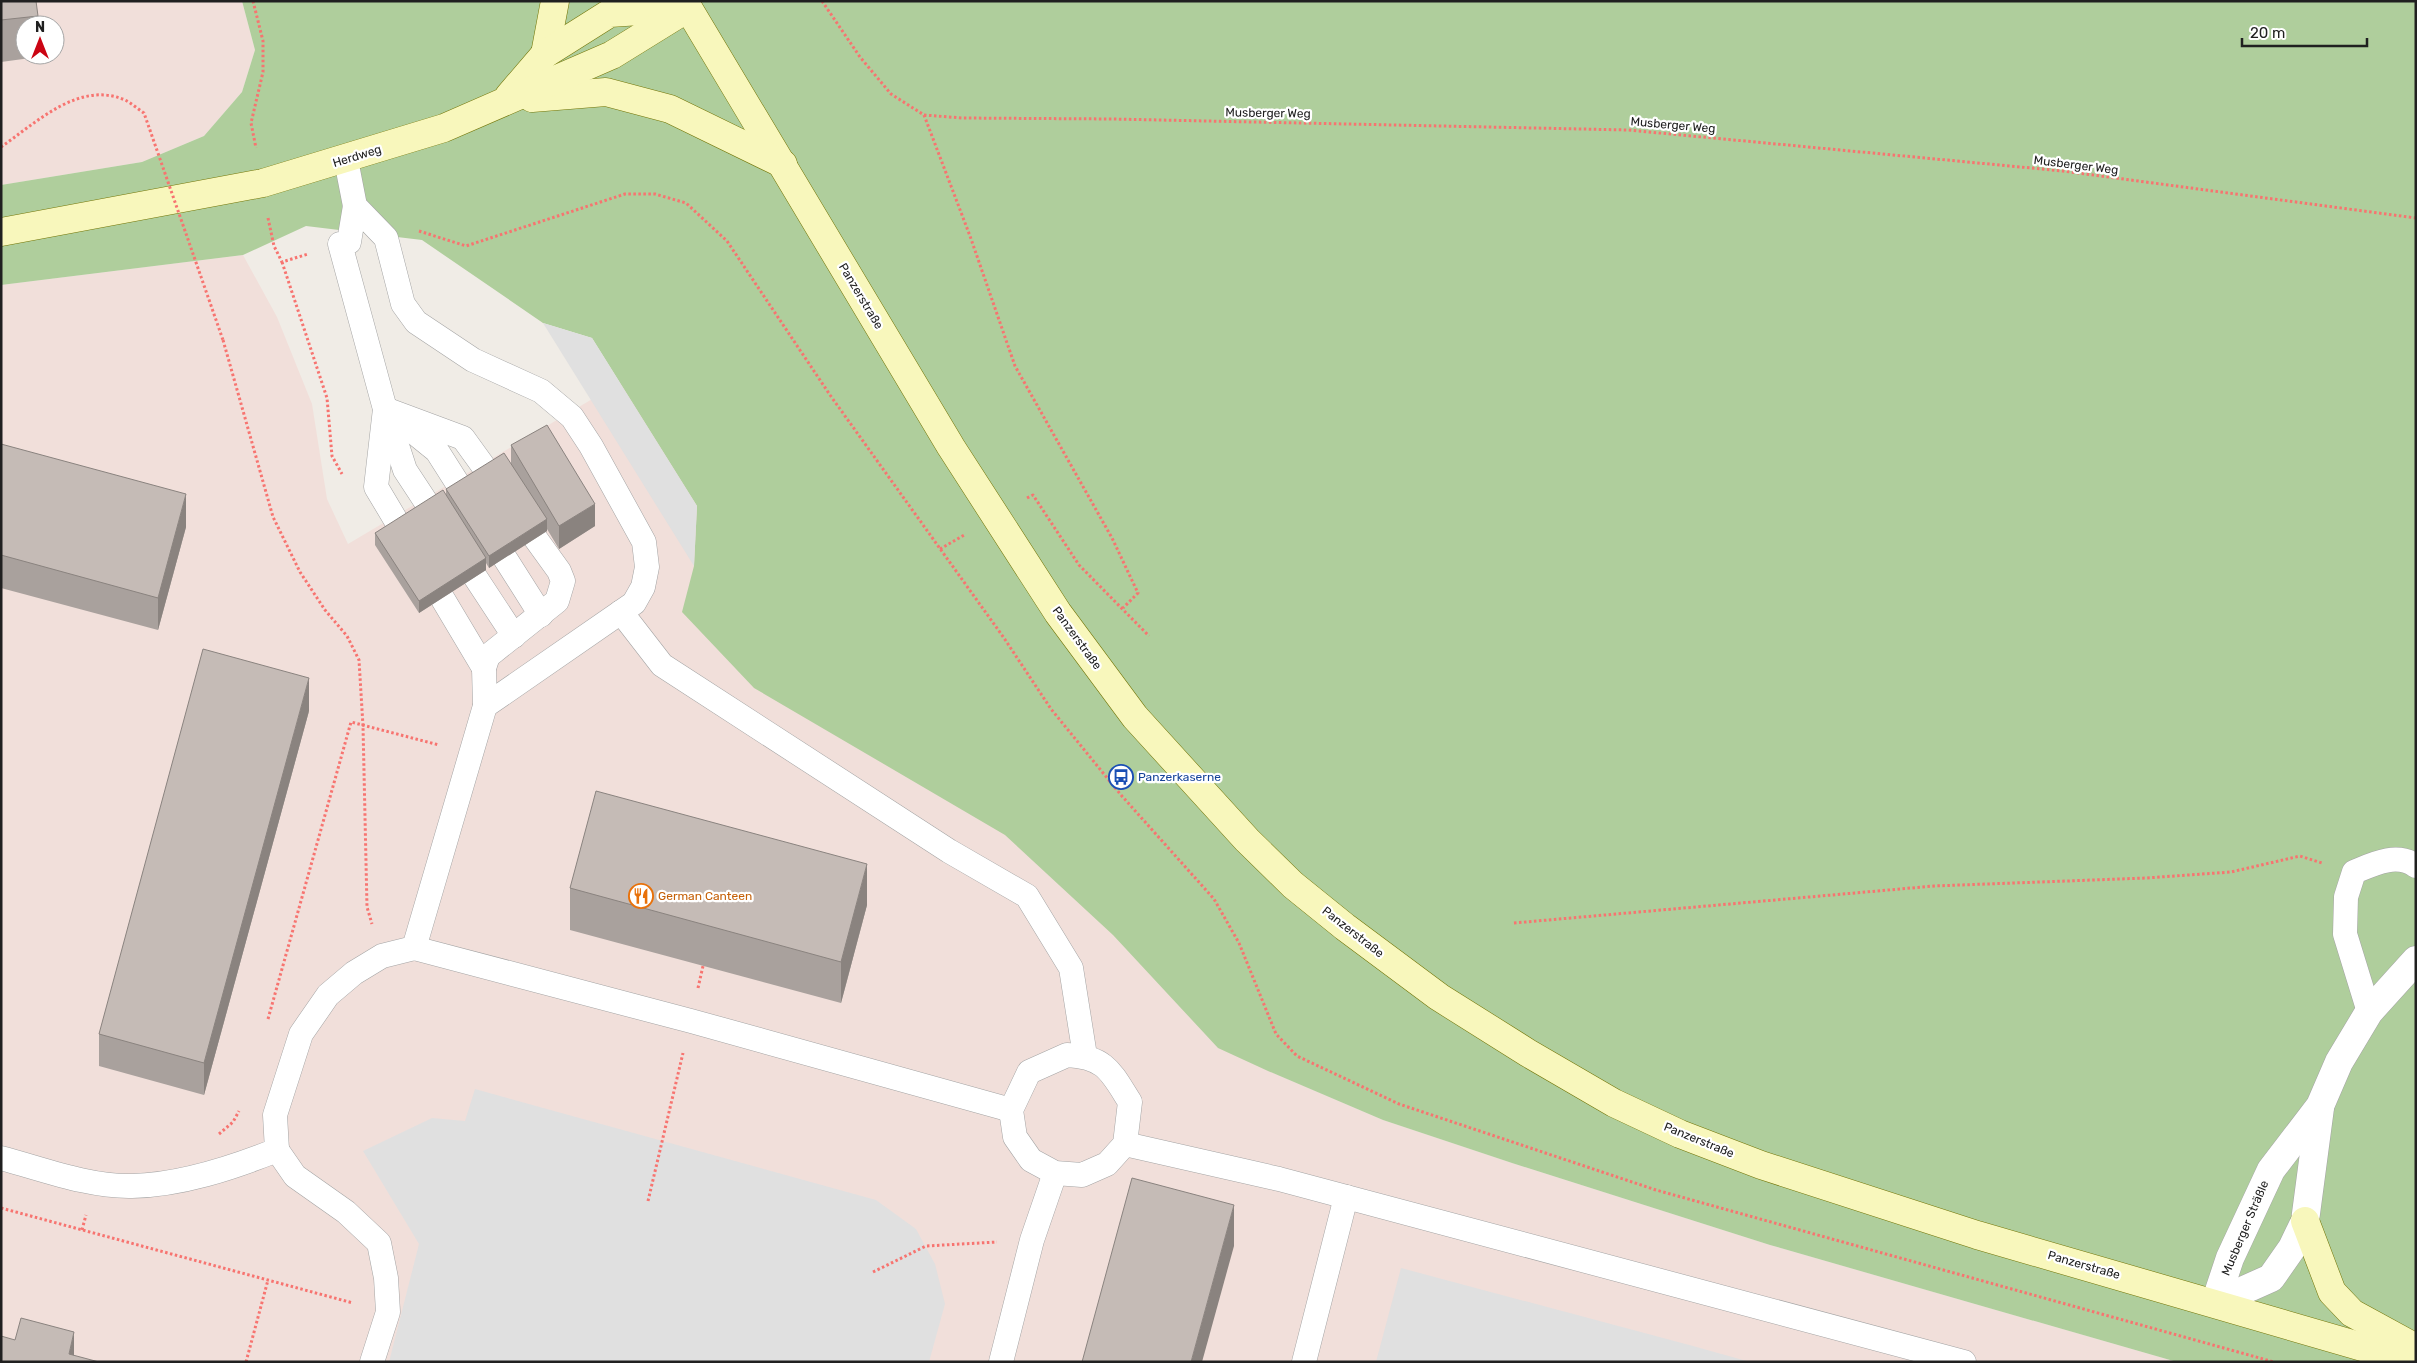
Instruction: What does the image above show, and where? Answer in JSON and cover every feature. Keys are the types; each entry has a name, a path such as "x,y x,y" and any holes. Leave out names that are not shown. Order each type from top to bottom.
{"main road":[{"path":"545,54 554,1"},
{"name":"Herdweg","path":"1,232 263,183 346,160 444,128 612,55 686,5"},
{"path":"505,101 545,54 610,13 686,5"},
{"name":"Panzerstraße","path":"686,5 994,518 1058,613 1135,717 1247,840 1293,885 1345,928 1439,997 1528,1053 1614,1102 1680,1134 1761,1165 1976,1235 2414,1362"},
{"path":"505,101 606,92 670,109 783,164"},
{"path":"2305,1221 2332,1292 2352,1313 2416,1348"}],"street":[{"name":"Musberger Sträßle","path":"2215,1303 2230,1258 2270,1170 2320,1106 2339,1062 2368,1012 2416,960"},
{"name":"Musberger Sträßle","path":"2215,1303 2271,1278 2292,1248 2305,1221 2320,1106"}],"lane":[{"path":"346,160 355,206 349,242 340,244 385,409 405,470 514,636"},
{"path":"355,206 386,238 403,304 416,322 472,360 541,391 572,417 591,446 644,542 647,567 643,587 634,603 485,706"},
{"path":"385,409 463,438 484,464 559,571 563,581 557,601 488,656 484,668 485,706 414,948"},
{"path":"385,409 437,451 541,615"},
{"path":"385,409 376,487 484,668"},
{"path":"621,612 662,666 949,851 1027,896 1071,968 1085,1056"},
{"path":"2368,1012 2345,934 2346,897 2354,872 2382,860 2410,862 2416,866"},
{"path":"372,1362 388,1312 386,1278 379,1243 346,1212 295,1176 277,1150 275,1115 301,1034 328,995 354,973 382,956 414,948 691,1021 1011,1110"},
{"path":"1067,1055 1085,1056 1107,1067 1130,1102 1125,1144 1107,1164 1082,1175 1054,1173 1031,1160 1015,1137 1011,1110 1029,1072 1067,1055"},
{"path":"1125,1144 1279,1179 1964,1362"},
{"path":"1,1158 92,1182 132,1186 168,1182 247,1162 277,1150"},
{"path":"1001,1362 1032,1240 1054,1173"},
{"path":"1304,1362 1346,1197"}],"path":[{"path":"253,1 263,42 263,72 251,124 274,246 282,262 327,398 332,456 347,482"},
{"path":"822,1 860,57 891,94 924,115 970,236 1015,366 1112,538 1138,592 1123,608"},
{"path":"1,147 64,104 82,96 100,96 124,100 144,113 223,340 273,518 300,572 325,610 347,636 359,660 363,726 367,907 382,956"},
{"name":"Musberger Weg","path":"924,115 962,118 1113,119 1628,130 2063,171 2416,218"},
{"path":"386,238 419,231 466,246 625,194 655,194 686,203 727,241 830,395 940,550"},
{"path":"282,262 340,244"},
{"path":"994,518 1033,494 1079,565 1149,636"},
{"path":"268,1021 351,722 444,746"},
{"path":"1514,923 1934,886 2146,878 2230,872 2300,856 2354,872"},
{"path":"648,1200 703,966"},
{"path":"215,1137 233,1122 242,1106"},
{"path":"82,1230 92,1182"},
{"path":"1,1208 388,1312"},
{"path":"873,1272 926,1246 1032,1240"},
{"path":"246,1362 268,1280"}],"shaded area":[{"path":"1,1 242,1 255,50 242,92 204,136 142,162 1,185"},
{"name":"Panzerkaserne","path":"243,255 277,317 312,404 327,499 348,544 653,363 1269,1071 1383,1120 1512,1163 1770,1245 2177,1362 1,1362 1,285"},
{"path":"543,323 592,338 697,506 694,566"},
{"path":"475,1089 876,1200 916,1229 935,1264 945,1304 929,1362 389,1362 419,1244 363,1151 432,1118 465,1121"},
{"path":"1401,1268 1693,1346 1750,1362 1376,1362"}],"green space":[{"path":"242,1 2416,1 2416,1362 2177,1362 1770,1245 1512,1163 1383,1120 1218,1048 1113,935 1005,835 754,688 682,612 694,566 697,506 592,338 543,323 422,240 306,226 243,255 1,285 1,185 142,162 204,136 242,92 255,50"}],"building":[{"path":"1,1 36,1 38,15 15,15 15,18 1,20"},
{"path":"547,425 595,504 559,526 511,445"},
{"path":"1,444 186,494 158,598 1,555"},
{"path":"504,453 547,519 489,556 446,489"},
{"path":"443,490 486,558 419,601 375,533"},
{"path":"203,649 309,678 204,1063 99,1034"},
{"path":"596,791 867,864 841,962 570,888"},
{"path":"1132,1178 1234,1205 1191,1362 1082,1362"},
{"path":"21,1318 74,1332 69,1354 99,1362 1,1362 1,1336 15,1340"}],"place":[{"name":"Panzerkaserne","path":"1121,777"},
{"name":"German Canteen","path":"641,896"}]}
